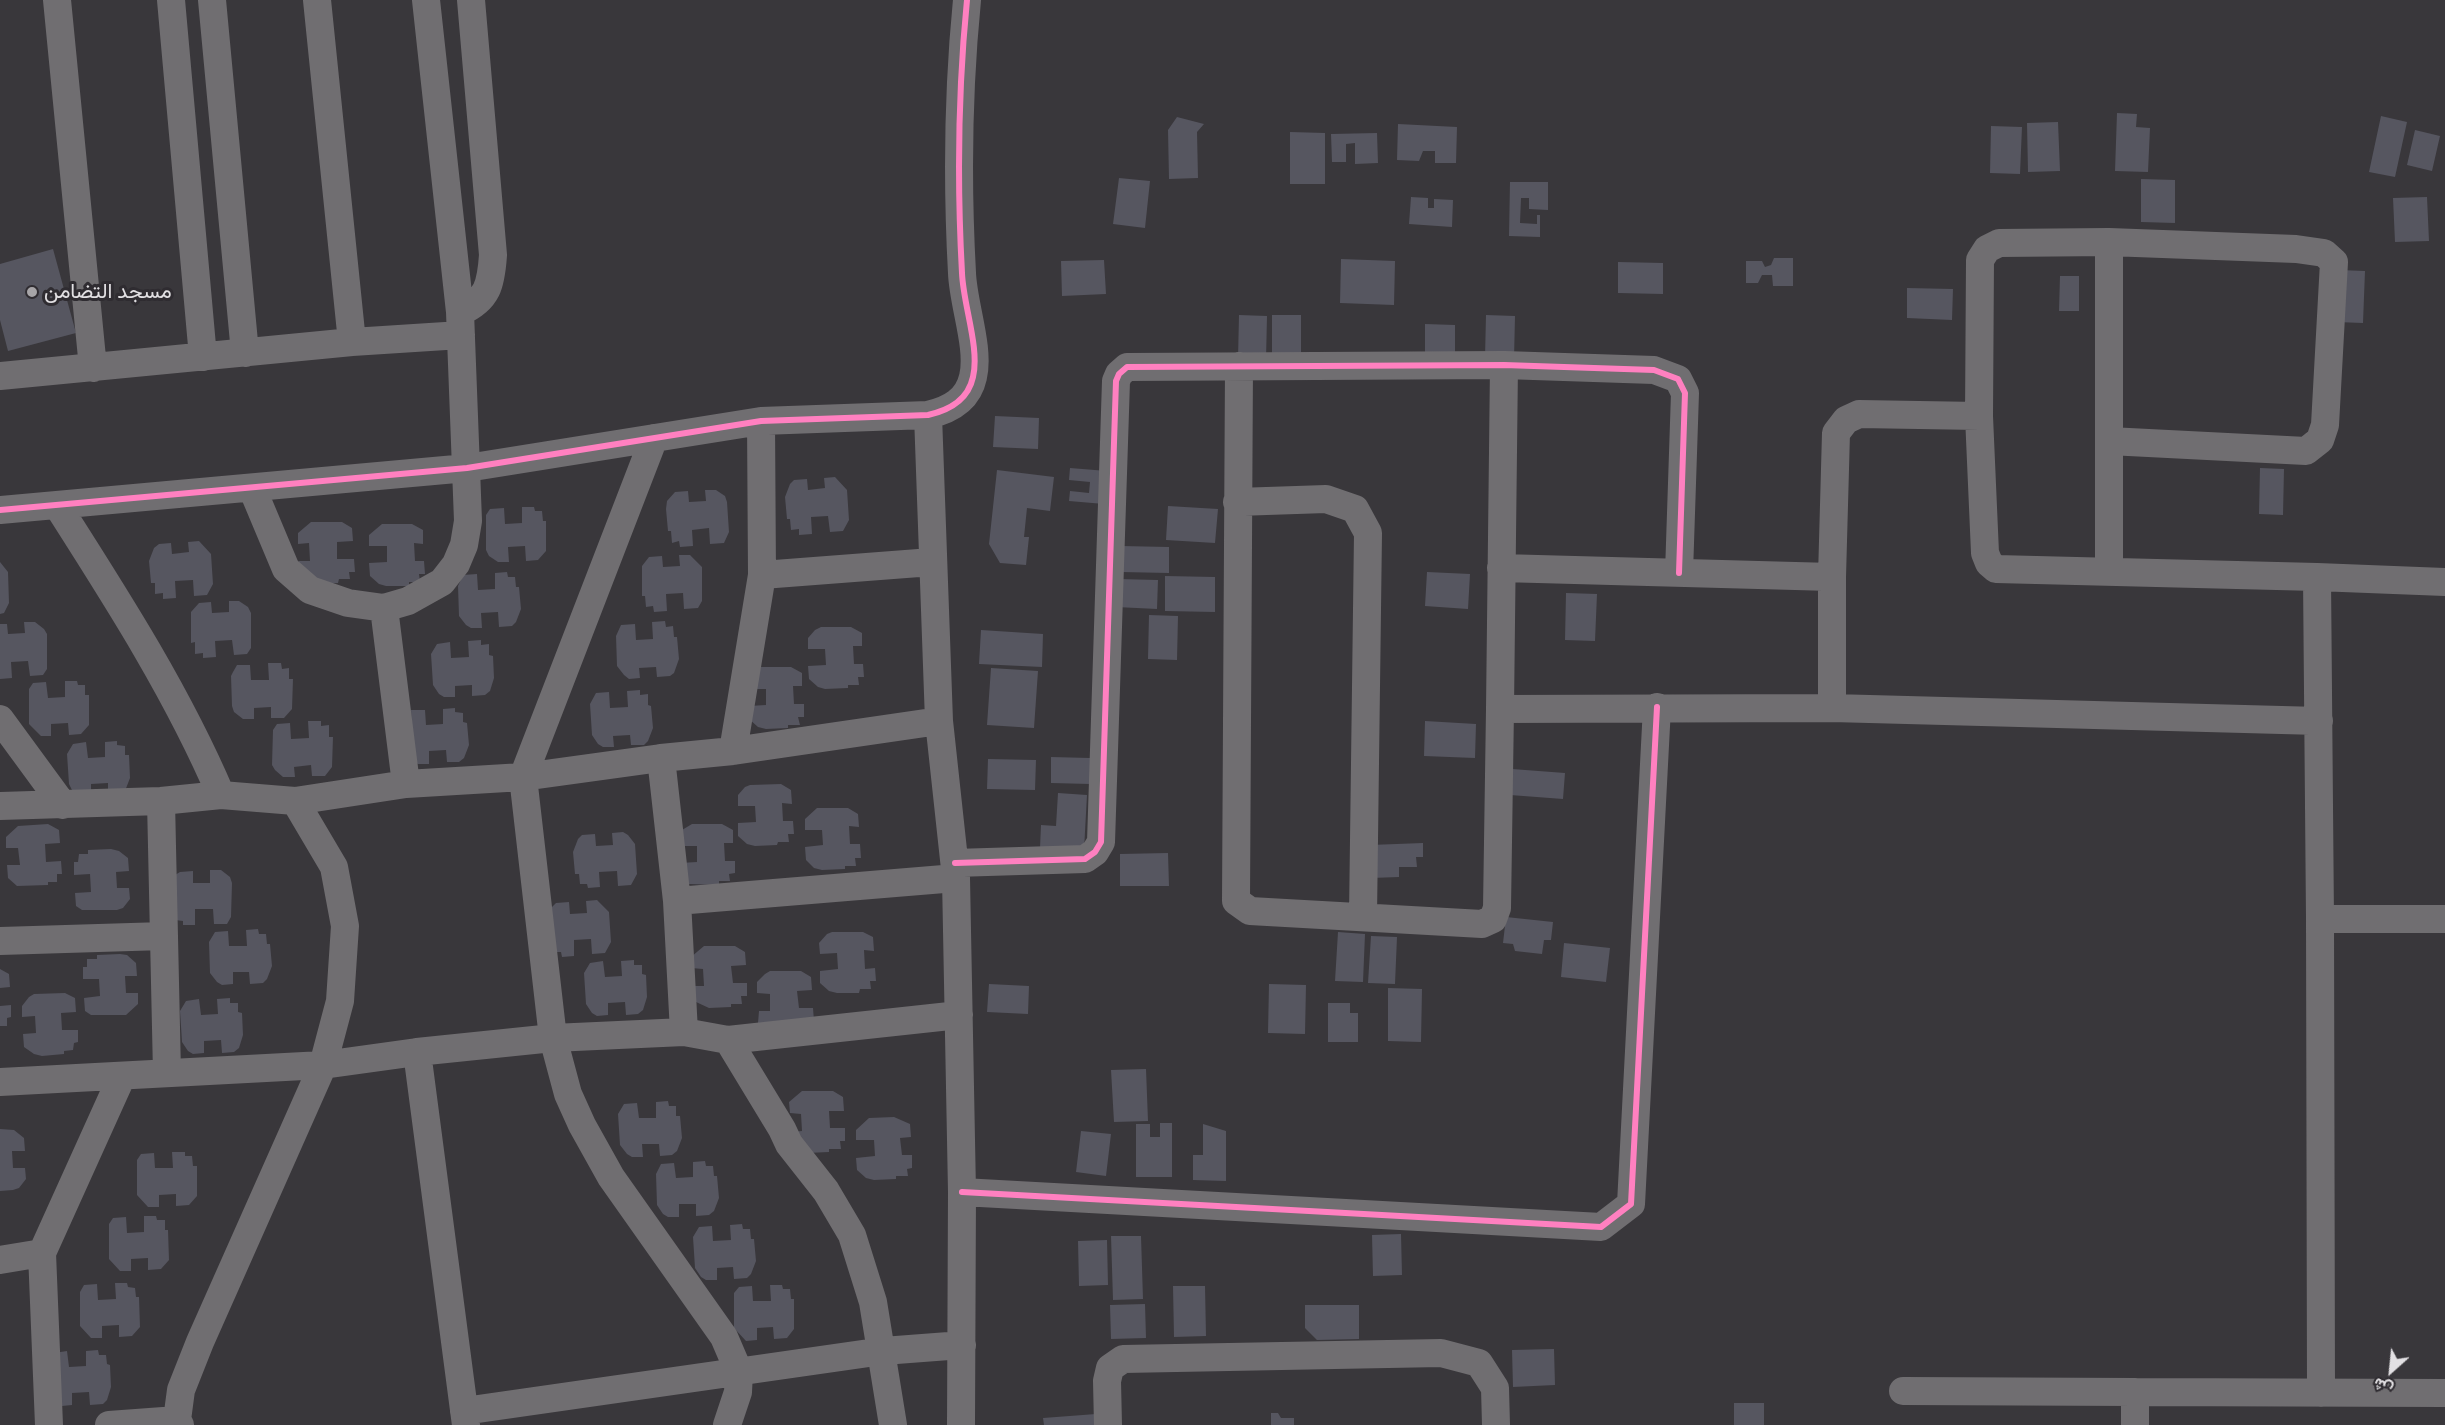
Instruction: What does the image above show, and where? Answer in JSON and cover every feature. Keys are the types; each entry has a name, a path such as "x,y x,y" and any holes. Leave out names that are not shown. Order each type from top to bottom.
{"street":[{"path":"57,0 93,368"},
{"path":"171,0 203,357"},
{"path":"212,0 244,353"},
{"path":"316,0 352,342"},
{"path":"252,488 286,569 310,590 348,603 384,608 408,601 442,582 456,564 464,545 468,520 461,323 426,0"},
{"path":"0,376 352,342 461,323 481,300 489,281 493,255 471,0"},
{"path":"0,510 467,468 761,421 928,415 952,407 965,397 973,378 975,360 963,295 958,204 960,114 967,0"},
{"path":"2109,242 2109,572"},
{"path":"2109,441 2306,451 2320,440 2325,425 2334,262 2324,253 2295,249 2109,242 1999,243 1987,249 1980,260 1979,416 1985,553 1989,563 1996,569 2445,582"},
{"path":"1239,366 1236,901 1250,911 1482,924 1493,919 1497,908 1504,365"},
{"path":"677,901 955,871 1085,860 1095,852 1101,842 1116,381 1119,374 1127,367 1504,365 1654,370 1678,378 1685,393 1679,573"},
{"path":"1832,708 1832,577 1836,433 1846,420 1858,414 1979,416"},
{"path":"928,415 939,721 955,871 962,1192 962,1425"},
{"path":"733,751 762,575 761,421"},
{"path":"654,438 523,777 553,1038 568,1094 582,1125 611,1177 724,1337 739,1372 738,1392 727,1425"},
{"path":"1237,502 1326,499 1355,509 1368,533 1363,917"},
{"path":"57,506 153,661 202,751 221,795"},
{"path":"762,575 932,562"},
{"path":"1501,568 1832,577"},
{"path":"2317,577 2320,1393"},
{"path":"384,608 406,784"},
{"path":"962,1192 1601,1227 1617,1217 1631,1204 1657,707"},
{"path":"1500,709 1832,708 2319,721"},
{"path":"0,719 63,805"},
{"path":"0,806 161,801 221,795 295,801 406,784 523,777 661,758 733,751 939,721"},
{"path":"661,758 677,901 684,1032"},
{"path":"161,801 167,1073"},
{"path":"110,1425 179,1422 181,1390 200,1342 323,1065 340,1001 345,926 334,867 295,801"},
{"path":"2320,919 2445,919"},
{"path":"0,941 164,936"},
{"path":"0,1082 323,1065 417,1052 553,1038 684,1032 728,1040 959,1015"},
{"path":"728,1040 789,1144 826,1191 852,1235 873,1302 883,1351 892,1425"},
{"path":"417,1052 465,1418 739,1372 883,1351 962,1345"},
{"path":"49,1425 42,1253 122,1076"},
{"path":"0,1260 42,1253"},
{"path":"1108,1425 1107,1381 1110,1368 1124,1359 1441,1353 1479,1363 1496,1388 1496,1425"},
{"path":"1903,1391 2445,1393"},
{"path":"2135,1392 2135,1425"}],"building":[{"path":"2117,113 2137,114 2136,127 2150,128 2148,172 2115,171"},
{"path":"2381,116 2407,122 2395,177 2369,172"},
{"path":"1177,117 1204,124 1197,132 1198,178 1169,179 1168,130"},
{"path":"2058,122 2060,171 2028,172 2027,123"},
{"path":"1398,124 1457,127 1456,163 1435,163 1435,151 1423,151 1419,161 1397,160"},
{"path":"1991,126 2022,127 2020,174 1990,173"},
{"path":"2415,130 2440,136 2432,171 2407,165"},
{"path":"1290,132 1325,133 1325,184 1290,184"},
{"path":"1377,133 1378,163 1355,164 1355,143 1346,144 1346,162 1332,162 1331,134"},
{"path":"1119,178 1150,181 1145,228 1113,224"},
{"path":"2141,179 2175,180 2175,223 2141,222"},
{"path":"1510,182 1548,182 1548,210 1529,209 1529,198 1521,198 1520,223 1537,224 1537,215 1540,215 1540,237 1509,236"},
{"path":"1411,197 1428,198 1428,208 1434,208 1434,199 1453,200 1452,227 1409,224"},
{"path":"2427,197 2429,241 2395,242 2393,198"},
{"name":"مسجد التضامن","path":"53,249 76,333 8,351 0,320 0,264"},
{"path":"1774,258 1793,258 1793,286 1773,286 1772,275 1762,275 1758,283 1746,283 1746,261 1762,261 1765,267 1771,265"},
{"path":"1341,259 1395,261 1394,305 1340,303"},
{"path":"1104,260 1106,294 1062,296 1061,261"},
{"path":"1618,262 1663,263 1663,294 1618,293"},
{"path":"2339,270 2365,271 2363,323 2336,322"},
{"path":"2060,276 2079,276 2079,311 2059,311"},
{"path":"1907,288 1953,289 1952,320 1907,318"},
{"path":"1239,315 1267,316 1266,360 1238,359"},
{"path":"1272,315 1301,315 1301,359 1272,359"},
{"path":"1486,315 1515,316 1514,359 1485,358"},
{"path":"1425,324 1455,325 1455,358 1425,358"},
{"path":"995,416 1039,418 1038,449 993,447"},
{"path":"1070,468 1107,471 1104,504 1069,501 1070,491 1089,493 1090,482 1069,480"},
{"path":"2260,468 2284,469 2283,515 2259,514"},
{"path":"997,470 1054,477 1050,511 1027,508 1024,537 1029,537 1026,565 1000,563 989,544"},
{"path":"835,477 847,490 849,520 843,531 830,532 828,516 811,517 812,534 799,535 799,529 791,530 790,519 787,519 785,497 790,484 794,480 807,479 808,490 825,488 824,478"},
{"path":"705,490 716,490 725,496 729,532 724,543 710,544 709,528 692,530 693,546 680,547 679,541 672,543 671,531 668,531 667,501 675,492 688,491 689,502 706,501"},
{"path":"1168,506 1218,509 1215,543 1166,540"},
{"path":"522,507 534,507 535,511 542,511 543,521 546,521 546,551 538,560 526,561 525,546 508,547 509,562 498,562 489,556 486,550 486,515 490,509 504,508 505,524 522,523"},
{"path":"311,522 342,522 352,528 353,541 337,542 337,559 354,559 355,572 349,572 350,579 339,579 338,583 316,584 299,574 299,561 310,561 309,543 298,544 298,533"},
{"path":"382,524 412,524 423,530 423,544 414,543 415,561 424,561 425,574 419,574 420,582 409,582 409,586 386,586 379,584 370,576 369,563 387,562 387,546 369,546 369,535"},
{"path":"199,541 211,554 213,584 207,595 194,596 193,580 175,581 176,598 163,599 163,593 155,594 155,583 151,583 149,561 154,548 159,544 171,543 172,554 189,552 188,542"},
{"path":"1121,546 1169,547 1169,573 1121,572"},
{"path":"679,555 690,555 702,567 702,601 698,608 684,609 683,593 666,594 667,611 654,612 653,606 646,607 645,596 642,596 642,566 649,557 662,556 663,567 680,566"},
{"path":"0,562 8,572 9,603 4,613 0,614"},
{"path":"507,572 508,577 515,577 516,587 519,587 521,609 516,622 512,626 499,627 498,612 481,613 482,628 471,628 466,625 459,616 458,586 463,575 477,574 478,590 495,589 495,573"},
{"path":"1427,572 1470,574 1468,609 1425,606"},
{"path":"1165,576 1215,577 1215,612 1165,611"},
{"path":"1118,579 1158,580 1157,609 1116,607"},
{"path":"1566,593 1597,594 1595,641 1565,640"},
{"path":"229,601 239,601 248,607 251,613 251,648 247,654 234,655 232,640 215,641 216,657 203,658 203,653 195,654 195,642 191,643 191,612 199,603 211,602 212,613 229,612"},
{"path":"1149,615 1178,616 1177,660 1148,659"},
{"path":"665,621 666,627 673,626 674,637 677,637 679,659 674,673 670,676 657,677 656,667 639,668 640,678 629,679 617,666 616,636 621,625 635,624 636,640 653,639 652,622"},
{"path":"24,622 35,622 47,634 47,669 43,675 30,676 28,661 11,662 12,678 0,679 0,624 7,624 8,634 25,633"},
{"path":"821,627 851,627 862,633 862,646 853,646 854,664 863,664 864,677 858,677 859,685 825,689 818,687 809,679 808,666 826,665 825,649 808,649 808,638"},
{"path":"981,630 1043,634 1042,667 979,664"},
{"path":"481,640 481,645 489,644 489,655 493,656 494,678 490,691 485,695 472,696 472,685 455,686 455,697 444,697 439,694 433,685 431,654 437,644 450,642 451,658 469,657 468,641"},
{"path":"268,663 281,663 282,669 289,668 289,679 293,679 292,709 284,718 271,718 271,707 254,708 254,719 243,719 234,712 232,706 231,676 237,665 250,665 251,680 269,680"},
{"path":"761,667 791,667 802,673 802,686 793,686 794,704 804,704 804,717 798,717 800,725 766,729 758,727 749,719 749,706 766,705 766,689 748,689"},
{"path":"991,668 1038,671 1034,728 987,725"},
{"path":"65,681 77,681 78,685 85,685 85,695 89,695 89,725 81,734 69,735 68,723 51,724 51,736 41,736 29,724 29,689 33,683 46,682 48,698 65,697"},
{"path":"640,690 640,695 648,694 648,705 651,706 653,728 648,741 644,745 631,745 630,735 613,736 614,747 603,747 598,744 592,735 590,704 596,693 609,692 610,708 628,707 627,691"},
{"path":"455,708 455,712 463,713 463,722 467,723 469,745 464,758 459,762 447,762 446,750 429,751 429,764 418,764 413,761 411,710 425,710 426,725 443,724 443,709"},
{"path":"308,721 321,721 321,726 329,725 329,737 333,737 332,767 325,776 312,776 311,765 294,767 295,777 283,777 272,765 273,730 277,724 290,723 291,739 309,738"},
{"path":"1425,721 1476,724 1475,758 1424,756"},
{"path":"117,741 117,745 125,746 125,755 129,755 130,778 125,791 108,795 108,783 91,784 91,796 72,790 69,784 67,754 73,744 86,742 88,758 105,757 105,742"},
{"path":"1051,757 1090,758 1090,784 1051,783"},
{"path":"988,759 1036,760 1035,790 987,789"},
{"path":"1512,769 1565,773 1563,799 1510,795"},
{"path":"781,784 791,790 792,804 782,803 783,821 793,821 794,834 788,834 789,842 778,842 777,845 747,844 738,836 738,823 756,822 755,806 738,806 738,795 750,785"},
{"path":"1058,793 1087,795 1084,850 1040,848 1041,825 1056,826"},
{"path":"817,808 848,808 858,814 859,827 849,826 850,844 860,844 861,858 855,858 856,866 822,870 814,868 806,860 805,847 823,845 822,830 805,830 805,819"},
{"path":"48,824 59,830 60,843 45,844 46,862 61,861 62,874 57,874 57,882 48,882 48,885 17,886 8,878 7,865 20,865 18,848 6,848 6,837 18,826"},
{"path":"692,824 722,824 733,830 733,843 724,843 725,861 735,861 735,873 729,874 730,881 719,881 719,885 689,884 680,863 697,862 697,846 679,846 682,830"},
{"path":"623,832 635,844 637,874 631,885 618,886 617,871 599,872 600,887 588,888 587,884 580,884 579,874 575,874 573,852 578,839 582,835 595,834 596,846 613,845 612,833"},
{"path":"1423,843 1423,857 1416,857 1417,867 1399,867 1399,877 1371,878 1370,845"},
{"path":"88,850 119,851 128,858 129,871 116,872 117,888 129,888 130,899 123,908 117,910 82,910 76,906 75,893 91,892 90,874 74,875 74,862 78,862 79,854 88,854"},
{"path":"1168,853 1169,886 1120,886 1120,854"},
{"path":"210,870 221,870 230,877 232,883 231,917 227,924 214,924 213,909 195,909 195,925 183,925 183,921 175,920 175,875 180,872 193,871 193,883 210,883"},
{"path":"597,900 609,912 611,942 605,953 592,954 591,939 574,940 574,956 562,957 561,952 554,952 549,912 552,907 556,903 569,902 570,914 587,913 586,901"},
{"path":"1506,917 1553,922 1551,940 1544,940 1542,954 1515,951 1513,944 1503,943"},
{"path":"258,929 259,934 266,934 267,944 270,944 272,966 267,979 263,983 250,984 249,972 233,972 233,984 222,985 217,982 210,973 209,942 215,932 228,931 229,946 247,946 246,930"},
{"path":"832,932 863,932 873,937 874,951 864,950 865,969 875,968 876,981 870,981 871,989 860,989 859,993 837,993 829,991 820,983 820,971 838,969 837,953 820,954 819,943"},
{"path":"1338,932 1365,934 1363,982 1335,981"},
{"path":"1371,936 1397,937 1395,984 1368,983"},
{"path":"1564,943 1610,948 1606,982 1561,977"},
{"path":"704,946 735,946 745,952 746,965 731,966 733,983 747,983 747,996 741,996 742,1004 709,1008 696,1002 692,986 704,986 703,969 691,968 691,957"},
{"path":"97,955 127,955 136,963 137,976 125,976 126,993 138,993 138,1004 126,1015 91,1015 85,1011 84,998 100,996 99,979 83,979 83,967 87,967 87,959 97,959"},
{"path":"634,960 634,965 642,965 642,974 646,975 647,997 643,1010 638,1014 626,1015 625,1002 608,1003 608,1015 597,1016 592,1013 586,1004 584,973 590,963 603,961 605,977 622,976 621,961"},
{"path":"0,969 9,974 10,987 0,988"},
{"path":"770,971 801,971 811,977 812,990 797,991 799,1008 813,1008 814,1021 758,1023 759,1011 770,1011 770,994 757,993 757,982"},
{"path":"989,984 1029,986 1028,1014 987,1012"},
{"path":"1269,984 1306,985 1305,1034 1268,1033"},
{"path":"1388,988 1422,989 1421,1042 1388,1041"},
{"path":"65,993 75,998 76,1012 61,1013 62,1030 78,1030 78,1042 74,1043 73,1050 64,1051 64,1054 42,1056 34,1054 24,1047 23,1034 36,1033 35,1016 22,1017 22,1006 34,994"},
{"path":"230,998 230,1003 238,1003 238,1012 242,1013 243,1035 239,1048 234,1052 222,1053 221,1040 204,1041 204,1053 193,1054 188,1051 182,1042 180,1011 186,1001 199,999 201,1015 218,1014 217,999"},
{"path":"1328,1003 1350,1003 1350,1013 1358,1013 1358,1042 1328,1042"},
{"path":"11,1005 11,1017 7,1018 7,1026 0,1026 0,1006"},
{"path":"1146,1069 1148,1121 1114,1122 1111,1070"},
{"path":"802,1091 833,1091 843,1097 844,1111 829,1111 830,1128 845,1128 845,1141 840,1141 841,1149 807,1153 791,1132 802,1131 801,1114 790,1113 789,1102"},
{"path":"668,1101 669,1106 676,1106 676,1116 680,1116 682,1138 677,1151 672,1155 660,1156 659,1144 642,1144 643,1157 632,1157 627,1154 620,1145 618,1114 624,1104 637,1103 639,1118 656,1118 656,1102"},
{"path":"894,1117 910,1124 911,1137 900,1138 902,1155 912,1155 912,1168 907,1169 908,1176 896,1176 896,1179 866,1178 857,1170 856,1158 875,1156 874,1140 856,1140 856,1130 869,1118"},
{"path":"1160,1123 1172,1123 1172,1177 1136,1177 1136,1124 1150,1124 1150,1137 1160,1137"},
{"path":"1203,1124 1226,1131 1226,1181 1193,1180 1193,1155 1203,1155"},
{"path":"0,1129 14,1130 24,1138 25,1151 12,1151 13,1168 25,1168 26,1179 19,1188 13,1190 0,1191"},
{"path":"1081,1131 1111,1134 1106,1176 1076,1172"},
{"path":"172,1152 185,1152 185,1156 192,1156 193,1166 197,1166 197,1196 189,1205 176,1206 176,1194 159,1195 159,1207 148,1207 137,1195 137,1160 141,1154 154,1153 155,1168 173,1168"},
{"path":"705,1161 706,1166 713,1166 714,1176 717,1176 719,1198 714,1211 709,1215 696,1216 696,1204 679,1204 679,1217 668,1217 663,1214 657,1205 656,1174 661,1164 674,1163 676,1178 693,1177 693,1162"},
{"path":"144,1216 156,1216 157,1220 165,1220 165,1230 168,1230 169,1260 161,1269 148,1270 148,1258 131,1259 131,1271 120,1271 109,1259 109,1224 113,1218 126,1217 127,1233 144,1232"},
{"path":"742,1224 743,1229 750,1229 751,1239 754,1239 756,1261 751,1274 747,1278 734,1279 733,1267 717,1268 717,1280 706,1280 701,1277 695,1268 693,1237 699,1227 712,1226 713,1241 731,1240 730,1225"},
{"path":"1401,1234 1402,1275 1373,1276 1372,1235"},
{"path":"1111,1236 1141,1236 1143,1299 1113,1300"},
{"path":"1107,1240 1108,1285 1079,1286 1078,1241"},
{"path":"115,1283 127,1283 128,1287 135,1288 136,1297 139,1297 140,1327 132,1336 119,1337 119,1325 102,1326 102,1338 91,1338 80,1326 80,1292 84,1285 97,1284 98,1300 116,1299"},
{"path":"770,1285 782,1285 783,1289 790,1289 791,1299 794,1299 794,1329 787,1338 774,1339 773,1327 757,1328 757,1340 746,1341 734,1328 734,1293 739,1287 752,1286 753,1301 771,1301"},
{"path":"1173,1286 1205,1286 1206,1336 1174,1337"},
{"path":"1145,1304 1146,1338 1111,1339 1110,1305"},
{"path":"1305,1305 1359,1305 1359,1339 1317,1340 1305,1328"},
{"path":"1554,1349 1555,1385 1513,1387 1512,1350"},
{"path":"98,1350 99,1355 106,1355 107,1364 110,1365 111,1387 107,1400 103,1404 90,1405 89,1392 72,1393 72,1405 62,1406 54,1353 67,1351 69,1367 86,1366 86,1351"},
{"path":"1734,1403 1764,1403 1764,1425 1734,1425"},
{"path":"1271,1413 1278,1413 1281,1418 1294,1418 1294,1425 1271,1425"},
{"path":"1096,1414 1097,1425 1044,1425 1043,1418"}],"cycle path":[{"path":"0,510 467,468 761,421 928,415 951,407 967,392 971,385 975,365 963,285 959,205 960,102 967,0"},
{"path":"955,863 1085,859 1095,852 1101,842 1116,381 1119,374 1127,367 1504,365 1654,370 1678,379 1685,393 1679,573"},
{"path":"962,1192 1601,1227 1631,1204 1657,707"}],"place":[{"name":"مسجد التضامن","path":"32,292"}]}
